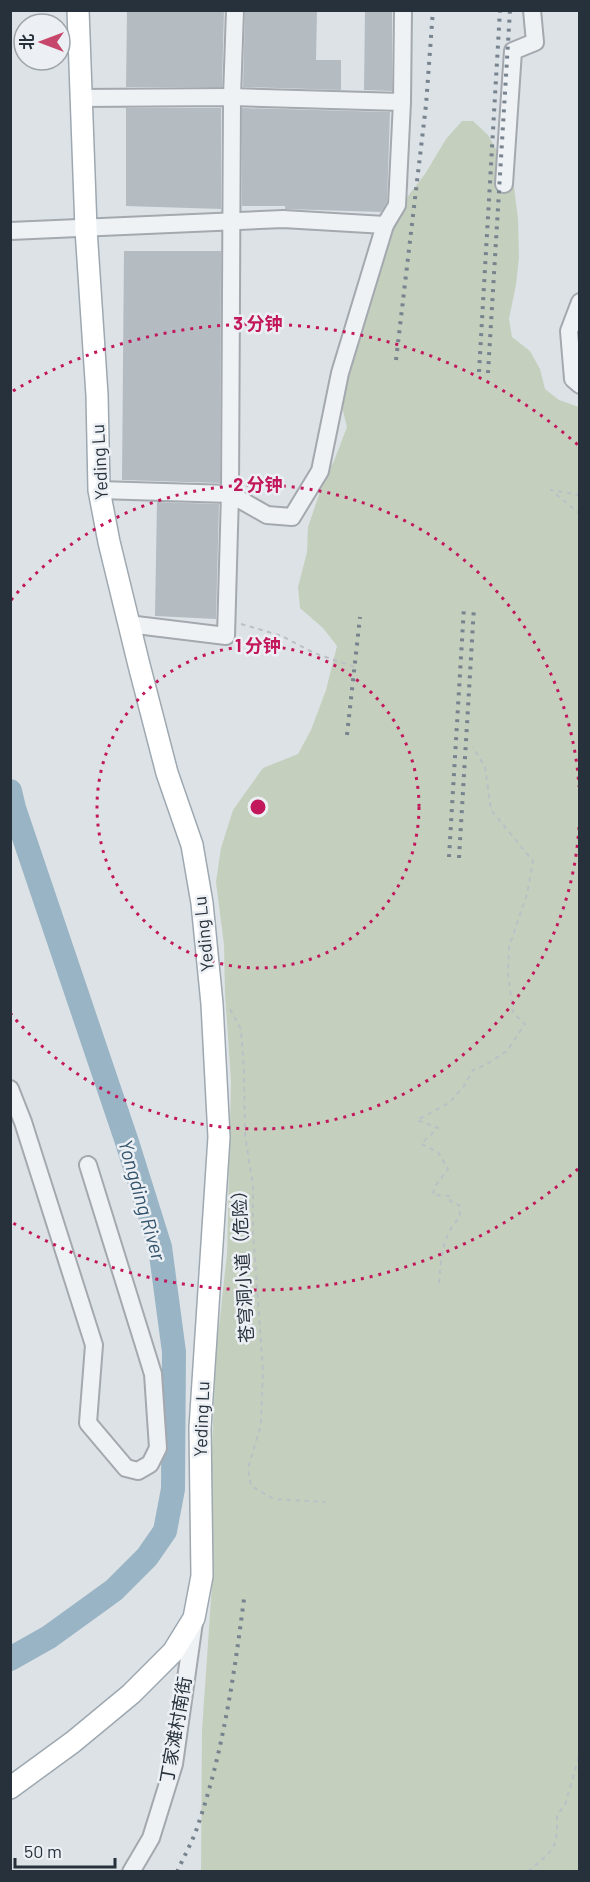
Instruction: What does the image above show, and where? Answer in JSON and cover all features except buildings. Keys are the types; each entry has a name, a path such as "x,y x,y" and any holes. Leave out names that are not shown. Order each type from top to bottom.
{"main road":[{"name":"Yeding Lu","path":"10,1788 73,1743 131,1694 173,1652 194,1618 202,1576 200,1428 219,1137 213,1004 202,903 192,845 167,773 128,624 99,490 97,395 82,229 78,10"}],"street":[{"path":"128,624 226,636 230,494 232,97 235,10"},
{"path":"99,490 230,494 267,515 292,517 320,471 340,372 385,225 397,205 402,102 403,10"},
{"path":"504,184 513,51 535,42 532,10"},
{"path":"81,98 232,97 402,102"},
{"path":"10,231 283,219 385,225"},
{"path":"579,302 569,331 573,378 579,385"},
{"path":"10,1089 23,1122 94,1346 88,1422 126,1468 138,1471 150,1464 158,1448 153,1374 88,1165"},
{"name":"丁家滩村南街","path":"131,1872 151,1838 174,1764 194,1618"}],"path":[{"path":"579,495 551,490 579,514"},
{"path":"226,620 282,636 314,653 355,667"},
{"path":"439,1283 444,1242 453,1223 460,1216 459,1205 450,1201 451,1196 433,1195 434,1188 448,1169 438,1152 421,1144 438,1128 417,1120 449,1103 464,1086 473,1070 507,1051 525,1024 513,1013 508,965 509,947 527,894 533,861 491,810 485,767 473,747"},
{"name":"苍穹洞小道（危险）","path":"226,1001 241,1029 245,1135 253,1186 253,1231 263,1371 261,1425 248,1468 251,1486 274,1499 325,1502"},
{"path":"528,1872 553,1850 558,1837 557,1815 565,1805 579,1753"}],"green space":[{"path":"462,121 473,121 488,135 513,179 518,219 519,257 509,319 512,337 530,351 540,369 545,389 559,400 579,407 579,1871 201,1872 202,1730 212,1585 212,1449 216,1353 227,1254 231,1081 224,945 216,882 221,848 233,810 263,768 298,754 311,730 326,690 337,646 323,628 300,608 298,587 307,552 308,527 325,477 347,427 342,407 342,386 380,254 405,200 425,174 446,139"}],"waterway":[{"name":"Yongding River","path":"10,791 160,1247 174,1352 173,1489 165,1531 147,1557 114,1590 49,1637 10,1659"}],"railway":[{"path":"396,360 426,105 433,10"},
{"path":"479,372 500,10"},
{"path":"488,373 510,10"},
{"path":"449,857 464,607"},
{"path":"459,858 474,607"},
{"path":"347,735 360,617"},
{"path":"177,1872 196,1831 221,1742 232,1685 244,1599"}]}
